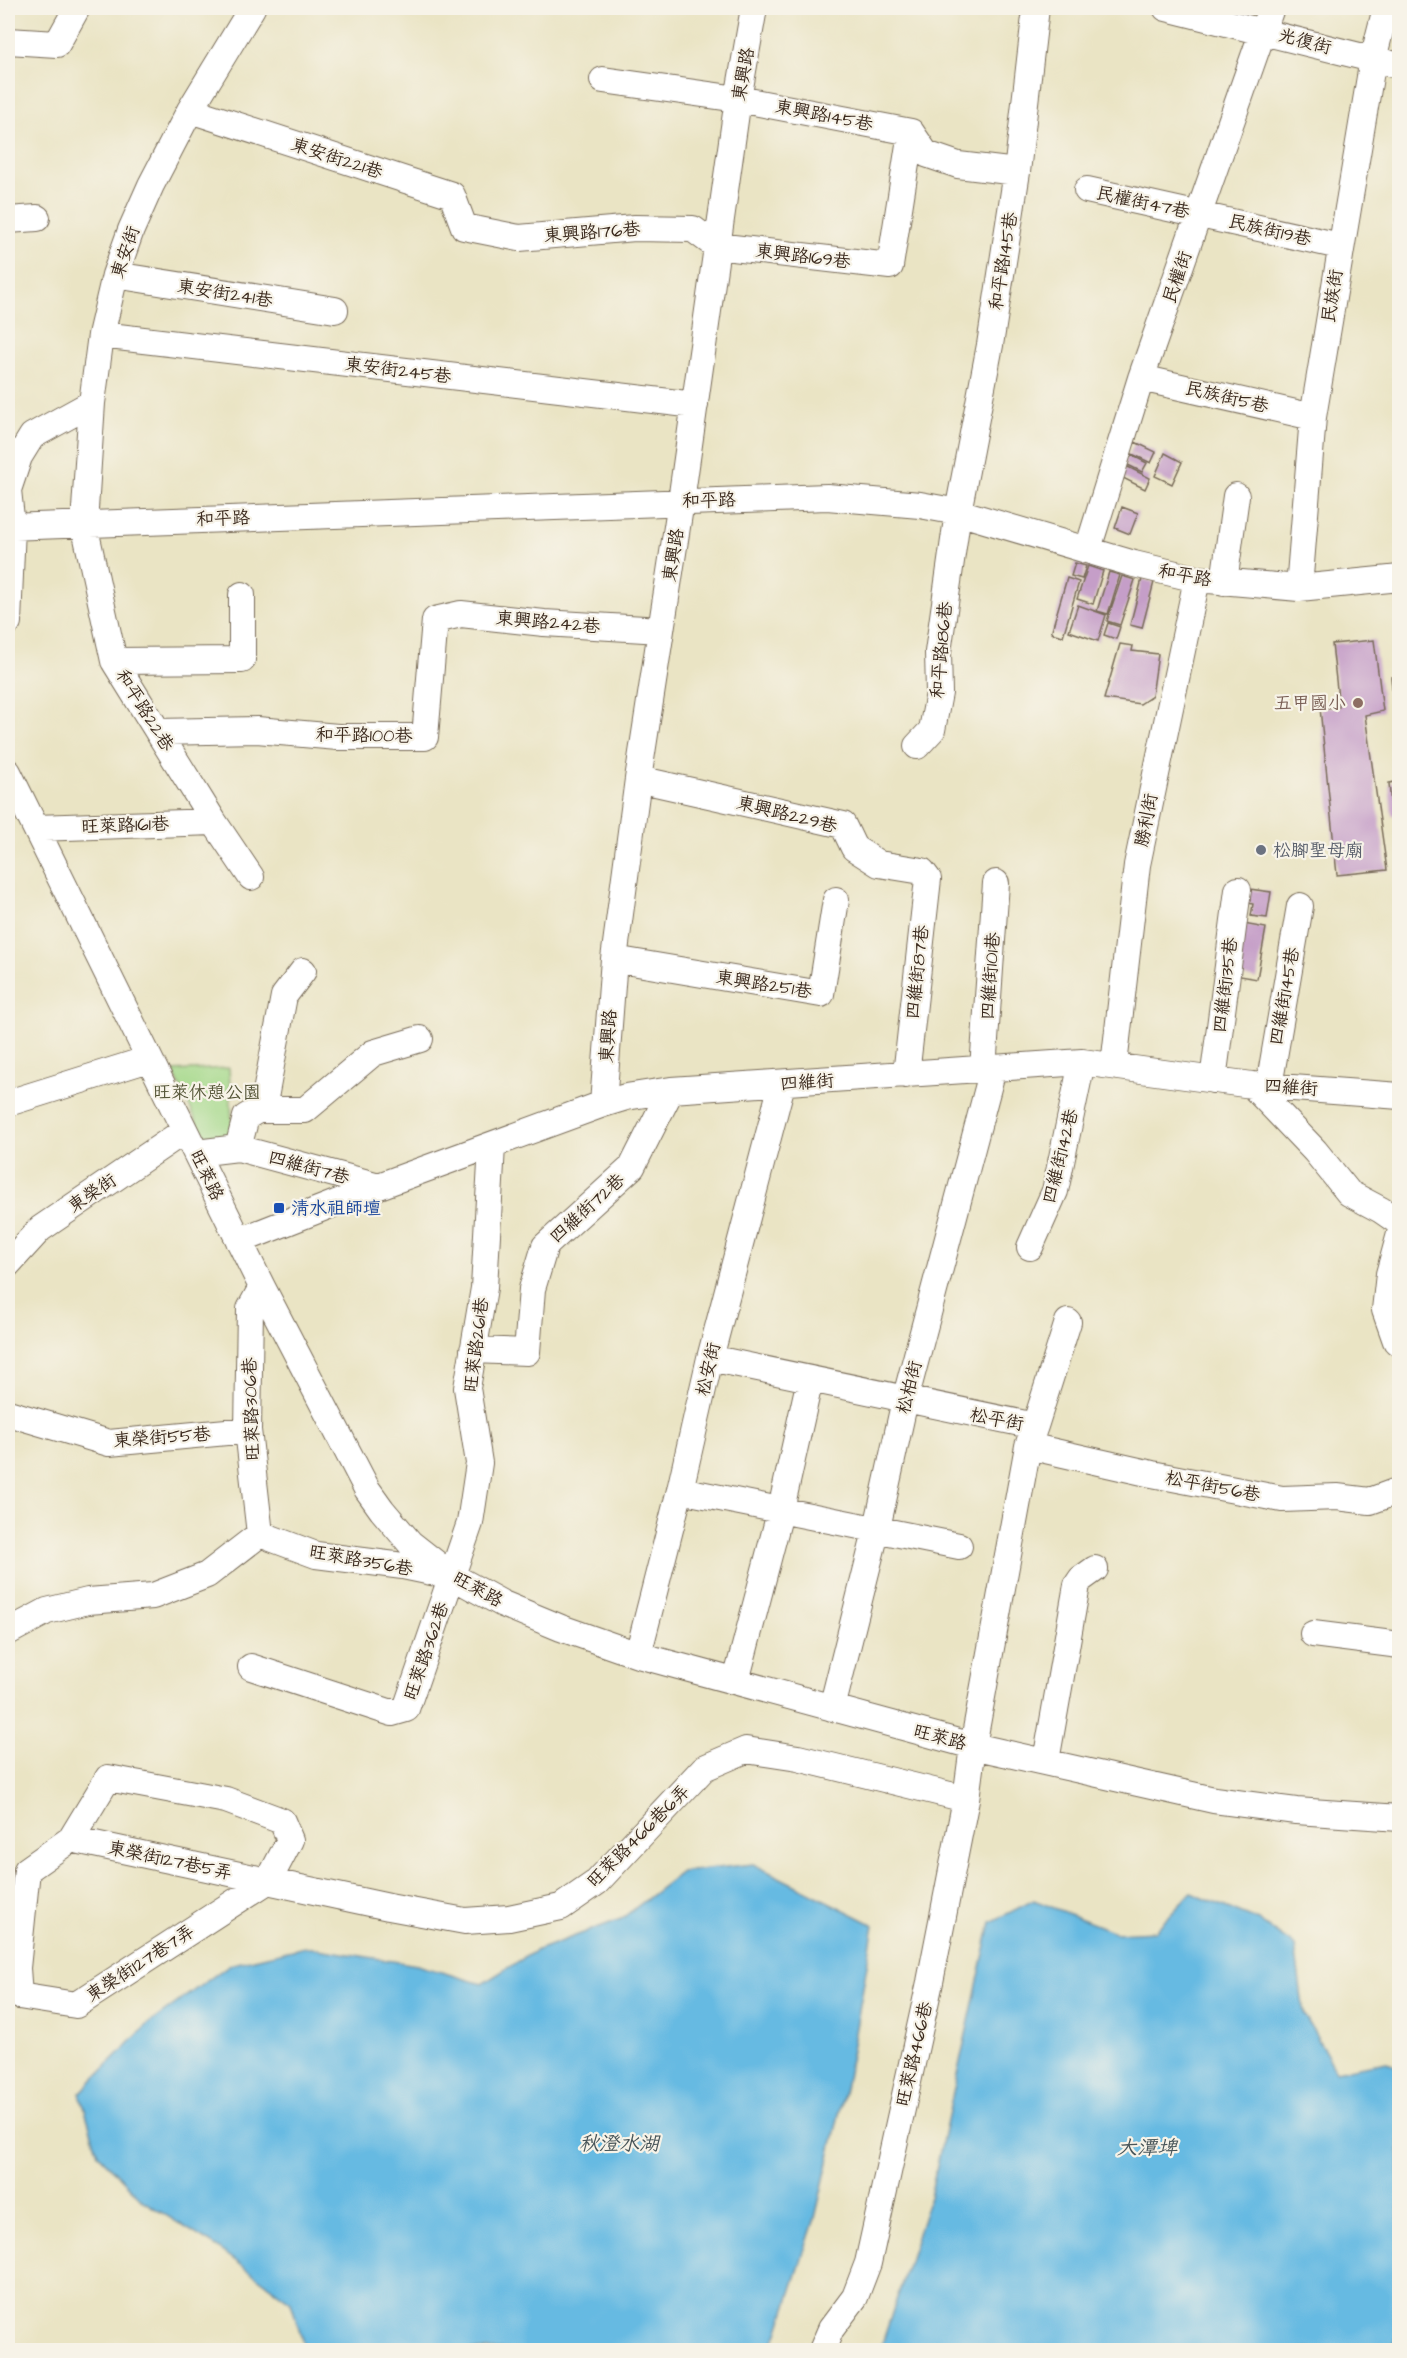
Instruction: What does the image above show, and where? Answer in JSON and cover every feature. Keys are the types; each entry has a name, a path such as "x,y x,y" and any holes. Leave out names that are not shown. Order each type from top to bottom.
{"street":[{"path":"8,41 57,44 77,8"},
{"name":"東安街","path":"84,524 92,403 101,335 115,275 151,184 190,110 252,8"},
{"name":"東興路","path":"603,1104 614,959 638,779 681,501 738,99 754,8"},
{"name":"和平路145巷","path":"958,513 990,345 1017,172 1036,8"},
{"name":"光復街","path":"1166,8 1268,19 1400,66"},
{"name":"民族街","path":"1299,588 1313,417 1373,58 1386,8"},
{"name":"民權街","path":"1088,549 1141,378 1268,19"},
{"name":"東興路145巷","path":"603,80 738,99 910,132"},
{"name":"東安街221巷","path":"190,110 452,195 464,227"},
{"path":"910,132 926,154 958,165 1017,172"},
{"name":"東興路169巷","path":"716,246 890,266 910,132"},
{"name":"民權街47巷","path":"1087,190 1199,213"},
{"name":"民族街19巷","path":"1199,213 1340,246"},
{"path":"8,220 38,218"},
{"name":"東興路176巷","path":"464,227 519,238 635,228 693,229 716,246"},
{"name":"東安街241巷","path":"115,275 335,310"},
{"name":"東安街245巷","path":"101,335 695,405"},
{"name":"民族街5巷","path":"1141,378 1313,417"},
{"path":"8,622 10,527 8,490 19,457 32,436 92,403"},
{"path":"1224,582 1236,496"},
{"name":"和平路","path":"10,527 827,497 920,504 1088,549 1134,564 1197,579 1299,588 1400,578"},
{"name":"和平路186巷","path":"917,746 932,730 939,693 938,652 958,513"},
{"name":"和平路22巷","path":"84,524 114,661 251,877"},
{"name":"勝利街","path":"1114,1065 1137,865 1197,579"},
{"path":"114,661 242,660 242,595"},
{"name":"東興路242巷","path":"435,620 460,614 544,623 661,630"},
{"name":"和平路100巷","path":"158,732 257,730 338,737 425,737 435,620"},
{"name":"旺萊路","path":"8,772 24,820 149,1059 262,1287 367,1489 410,1544 452,1576 503,1604 561,1628 639,1655 973,1746 1214,1800 1296,1811 1400,1818"},
{"name":"東興路229巷","path":"638,779 843,825 854,848 879,864 922,871"},
{"name":"旺萊路161巷","path":"24,820 214,822"},
{"name":"四維街87巷","path":"906,1075 928,879 922,871"},
{"name":"四維街101巷","path":"988,1069 996,883"},
{"name":"四維街135巷","path":"1213,1080 1238,890"},
{"name":"東興路251巷","path":"614,959 821,994 836,900"},
{"name":"四維街145巷","path":"1260,1085 1300,906"},
{"path":"196,1153 238,1148 246,1117 258,1110 264,1103 284,996 303,971"},
{"path":"258,1110 305,1110 373,1053 420,1039"},
{"path":"8,1103 149,1059"},
{"name":"四維街","path":"239,1241 379,1186 603,1104 626,1097 671,1090 1082,1062 1213,1080 1400,1096"},
{"name":"四維街142巷","path":"1030,1247 1055,1191 1082,1062"},
{"name":"松柏街","path":"832,1708 877,1528 905,1400 988,1069"},
{"name":"松安街","path":"639,1655 710,1358 782,1084"},
{"path":"1260,1085 1349,1193 1400,1223"},
{"name":"四維街72巷","path":"473,1350 527,1352 532,1289 545,1246 632,1167 671,1090"},
{"name":"東榮街","path":"8,1264 40,1229 184,1131"},
{"name":"旺萊路261巷","path":"452,1576 470,1522 479,1462 467,1388 484,1288 492,1146"},
{"name":"四維街7巷","path":"238,1148 379,1186"},
{"path":"1400,1234 1389,1274 1385,1310 1396,1341 1400,1344"},
{"name":"旺萊路306巷","path":"260,1534 248,1430 249,1309 262,1287"},
{"path":"1031,1436 1068,1322"},
{"name":"松平街","path":"710,1358 905,1400 1031,1436 973,1746"},
{"path":"736,1681 781,1509 810,1379"},
{"name":"東榮街55巷","path":"8,1413 109,1443 248,1430"},
{"name":"松平街56巷","path":"1031,1436 1152,1474 1282,1499 1338,1497 1370,1501 1400,1490"},
{"path":"680,1490 960,1546"},
{"path":"8,1632 47,1611 88,1601 153,1596 207,1575 260,1534"},
{"name":"旺萊路356巷","path":"260,1534 316,1555 403,1566 452,1576"},
{"path":"1046,1761 1077,1586 1081,1579 1095,1569"},
{"name":"旺萊路362巷","path":"251,1667 392,1713 406,1709 452,1576"},
{"path":"1313,1634 1400,1645"},
{"name":"旺萊路466巷","path":"822,2350 831,2329 859,2290 868,2263 930,1982 966,1799 973,1746"},
{"name":"旺萊路466巷6弄","path":"269,1880 389,1907 465,1921 509,1918 561,1907 597,1882 704,1768 746,1750 798,1758 966,1799"},
{"path":"17,1867 71,1839 108,1778 226,1800 282,1821 290,1840 269,1880"},
{"name":"東榮街127巷5弄","path":"71,1839 269,1880"},
{"name":"東榮街127巷7弄","path":"17,1867 19,1996 76,2005 269,1880"}],"green space":[{"name":"旺萊休憩公園","path":"229,1068 233,1140 207,1144 173,1071"}],"water":[{"name":"秋澄水湖","path":"753,1864 874,1925 846,2084 815,2218 777,2336 768,2350 305,2350 291,2302 217,2247 143,2201 98,2154 80,2093 148,2024 229,1965 305,1947 417,1965 482,1984 535,1951 621,1919 682,1872"},
{"name":"大潭埤","path":"1191,1893 1259,1921 1295,1946 1304,2014 1336,2071 1387,2062 1399,2068 1400,2333 1390,2350 880,2350 930,2197 991,1922 1034,1900 1117,1933 1155,1931"}],"building":[{"path":"1135,442 1156,452 1151,463 1130,453"},
{"path":"1165,453 1182,462 1172,484 1155,476"},
{"path":"1129,454 1147,463 1142,472 1124,463"},
{"path":"1126,466 1150,478 1145,489 1121,477"},
{"path":"1122,507 1138,513 1130,534 1115,528"},
{"path":"1075,563 1086,566 1082,579 1071,576"},
{"path":"1088,566 1103,571 1093,604 1077,599"},
{"path":"1109,572 1120,575 1108,614 1097,611"},
{"path":"1122,576 1135,580 1120,625 1107,621"},
{"path":"1067,578 1079,582 1063,636 1051,633"},
{"path":"1142,579 1154,582 1142,628 1130,625"},
{"path":"1078,605 1106,615 1098,641 1069,631"},
{"path":"1108,623 1120,627 1116,639 1104,635"},
{"path":"1374,640 1383,711 1365,715 1387,870 1337,875 1320,708 1339,707 1332,644"},
{"path":"1120,644 1133,646 1132,651 1158,654 1152,696 1140,704 1104,699"},
{"path":"1400,676 1400,707 1394,708 1391,677"},
{"path":"1400,781 1400,815 1392,816 1389,783"},
{"path":"1242,888 1271,892 1267,918 1251,916 1253,904 1240,901"},
{"path":"1238,923 1266,928 1257,979 1229,974"}],"place":[{"name":"五甲國小","path":"1358,703"},
{"name":"松腳聖母廟","path":"1261,850"},
{"name":"清水祖師壇","path":"279,1208"}]}
